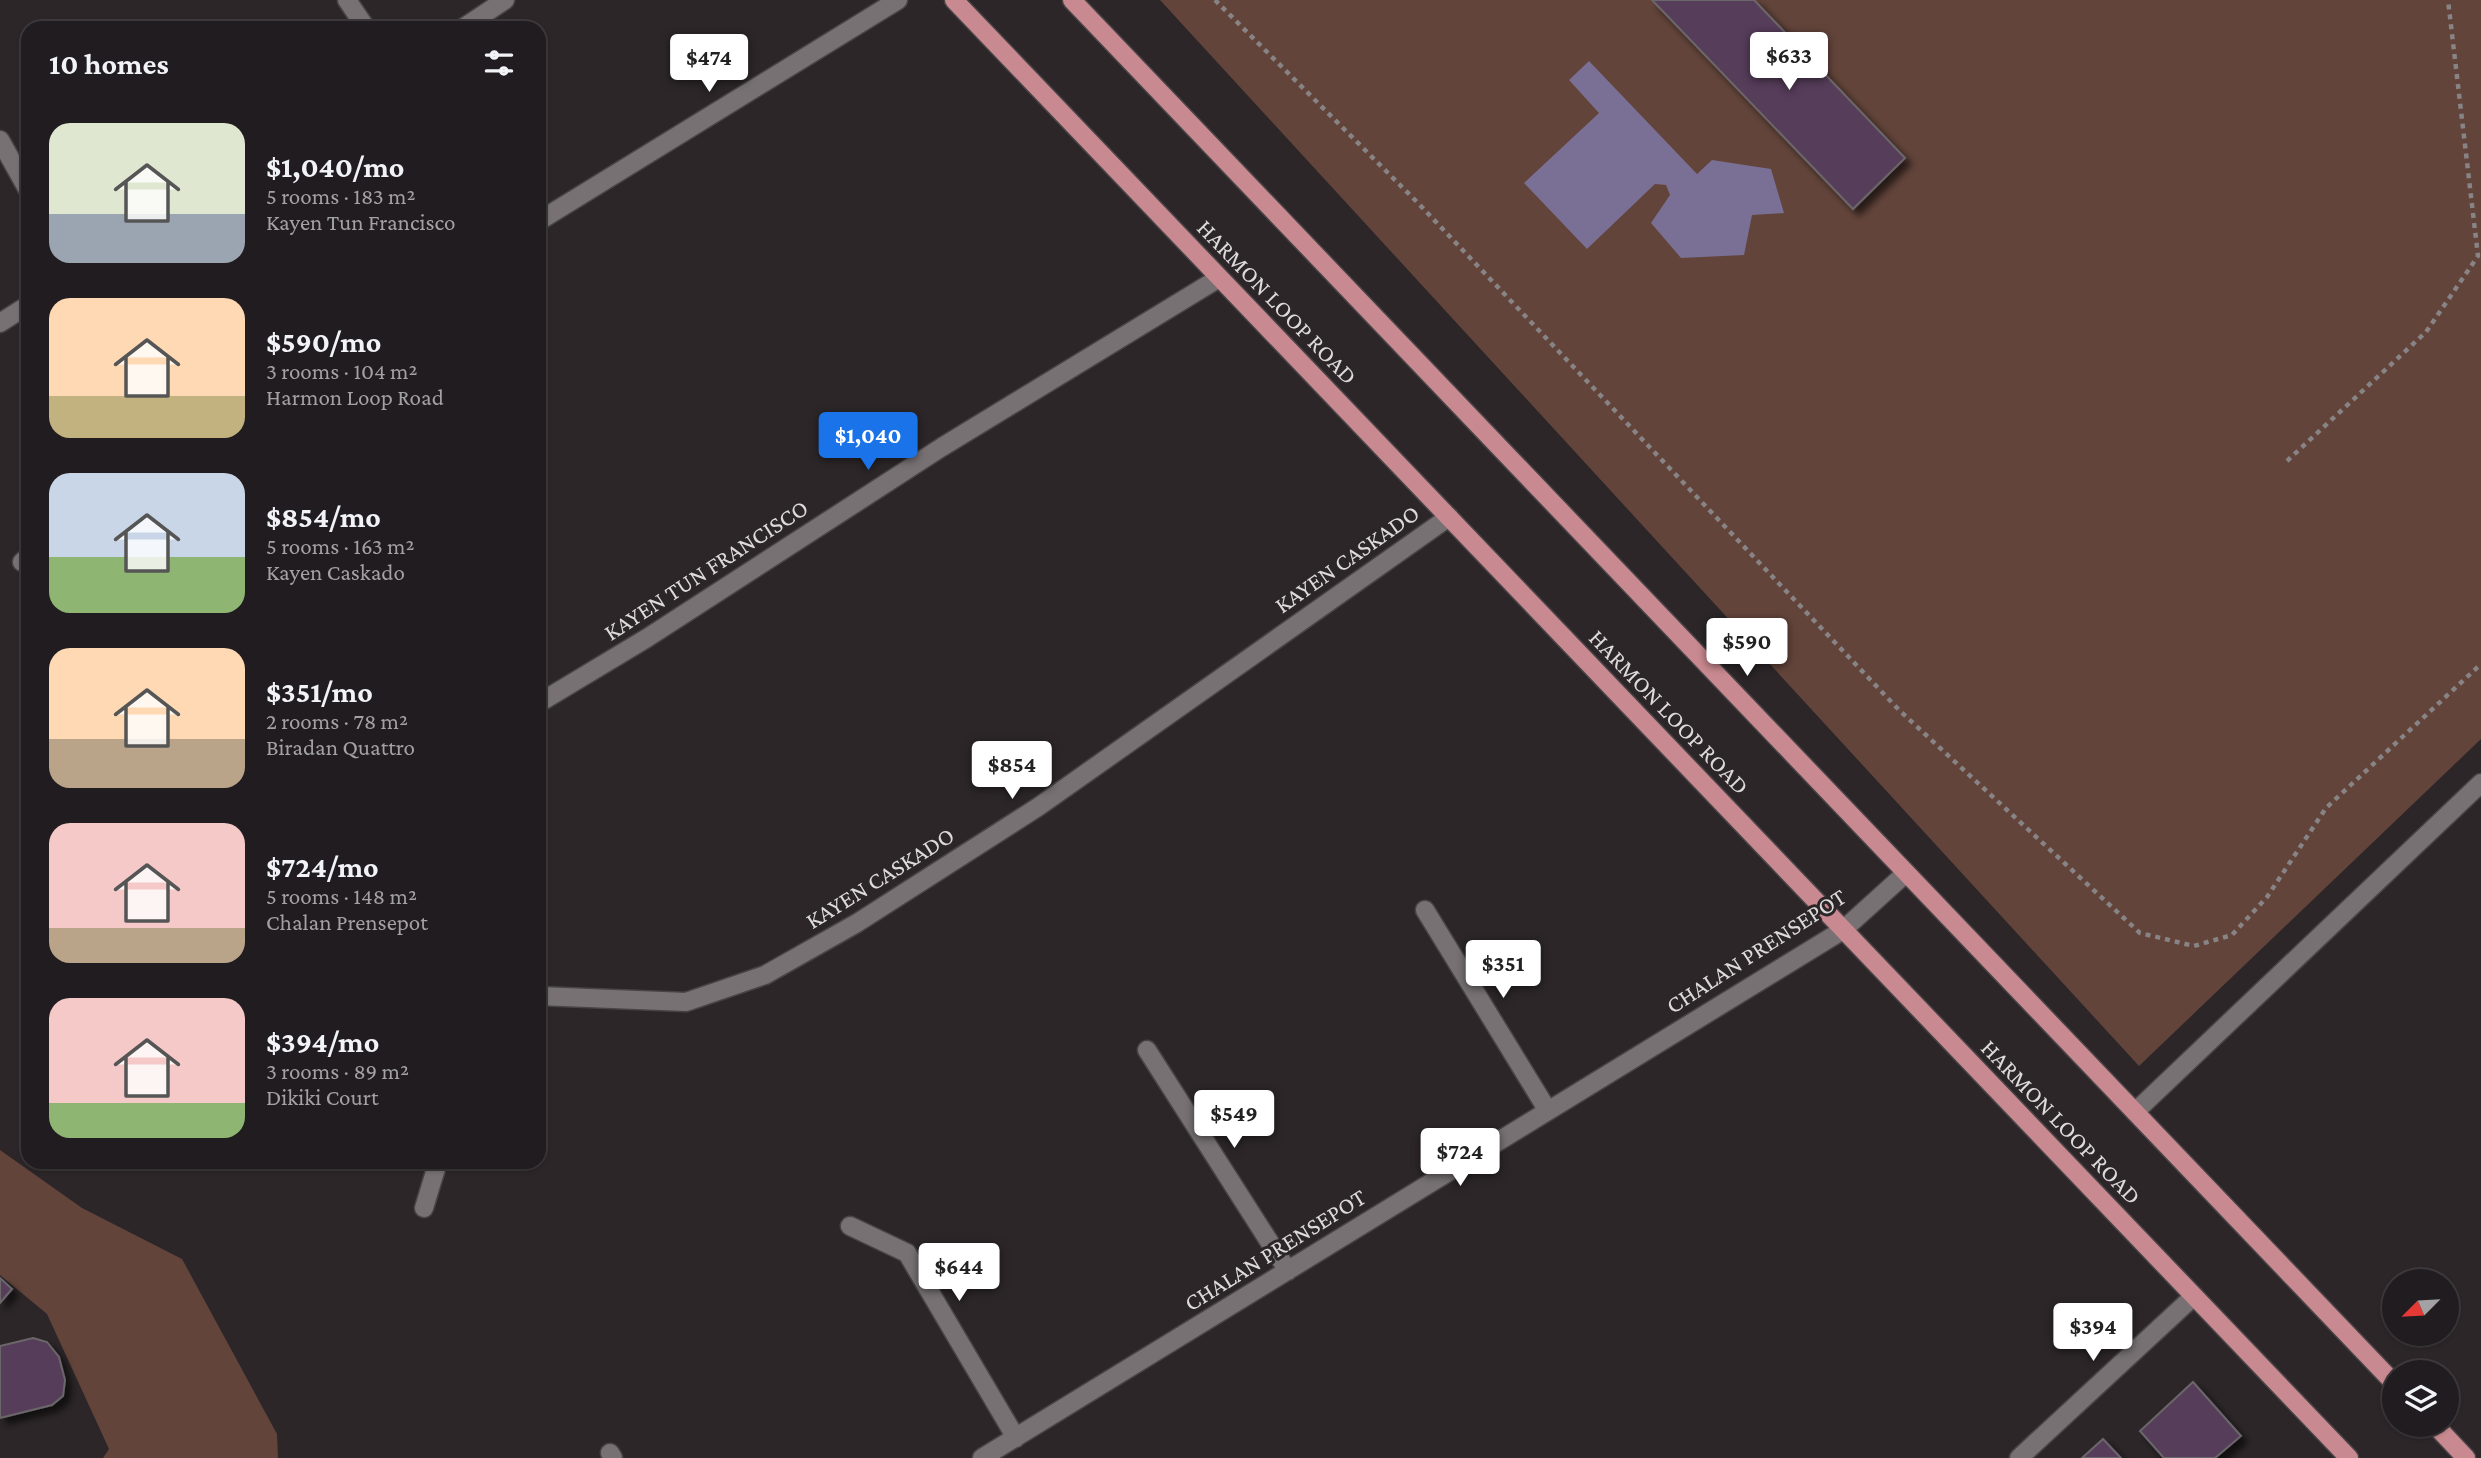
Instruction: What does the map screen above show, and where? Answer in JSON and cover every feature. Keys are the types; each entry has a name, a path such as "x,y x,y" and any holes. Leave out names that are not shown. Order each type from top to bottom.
{"main road":[{"name":"HARMON LOOP ROAD","path":"954,0 2349,1458"},
{"path":"1072,0 2382,1370"},
{"path":"2446,1437 2466,1458"}],"street":[{"path":"348,0 362,21"},
{"path":"474,21 505,0"},
{"path":"546,217 898,0"},
{"path":"0,140 21,178"},
{"name":"KAYEN TUN FRANCISCO","path":"546,699 646,638 942,447 1219,278"},
{"path":"0,323 21,310"},
{"name":"KAYEN CASKADO","path":"546,996 686,1002 765,975 858,923 1038,807 1449,517"},
{"path":"2135,1112 2481,783"},
{"name":"CHALAN PRENSEPOT","path":"982,1458 1843,930 1906,873"},
{"path":"1426,910 1548,1111"},
{"path":"1147,1050 1288,1271"},
{"path":"424,1208 436,1169"},
{"path":"850,1226 907,1253 1016,1438"},
{"path":"2019,1458 2194,1296"}],"path":[{"path":"1215,0 1418,203 1899,709 2140,933 2194,946 2232,935 2267,897 2326,808 2481,664"},
{"path":"2287,461 2426,332 2478,256 2448,0"}],"shaded area":[{"path":"1160,0 2481,0 2481,739 2139,1066"},
{"path":"1589,61 1697,174 1712,160 1771,169 1784,213 1752,215 1744,255 1681,258 1651,223 1670,195 1666,185 1655,184 1587,249 1524,183 1599,113 1569,80"},
{"path":"0,1150 21,1165 21,1169 27,1169 82,1208 182,1259 277,1434 278,1458 103,1458 109,1449 47,1314 0,1275"}],"building":[{"path":"1652,0 1754,0 1905,158 1853,209"},
{"path":"0,1278 12,1289 0,1303"},
{"path":"33,1338 47,1342 59,1357 65,1380 63,1396 52,1405 0,1418 0,1346"},
{"path":"2193,1382 2241,1436 2215,1458 2164,1458 2140,1431"},
{"path":"2103,1439 2121,1458 2082,1458"}]}
